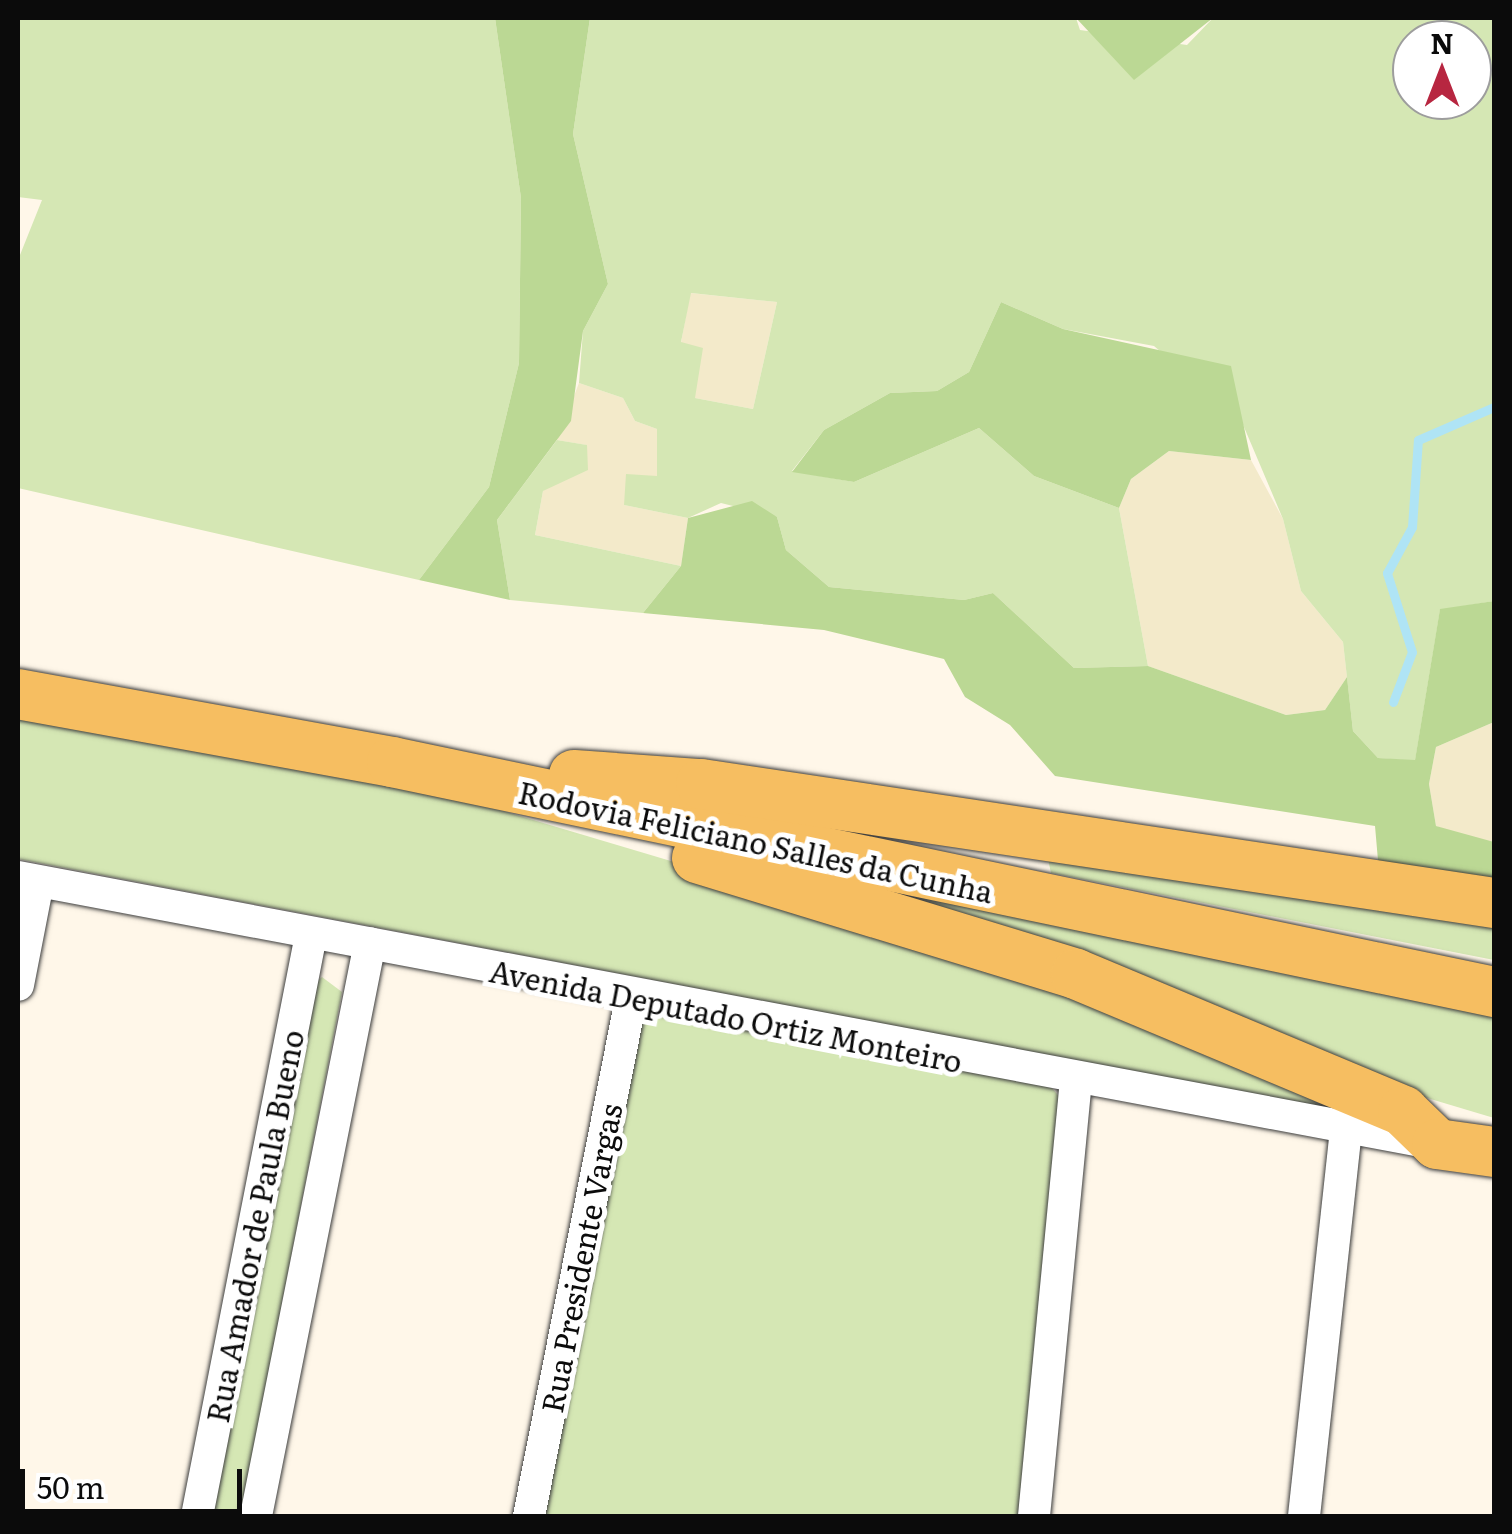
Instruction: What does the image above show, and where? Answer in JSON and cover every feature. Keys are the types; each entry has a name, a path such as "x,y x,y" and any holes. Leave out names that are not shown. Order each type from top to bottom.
{"main road":[{"name":"Rodovia Feliciano Salles da Cunha","path":"18,694 392,762 1494,992"},
{"path":"392,762 701,784 1494,903"},
{"path":"392,762 1076,974 1403,1111 1437,1144 1494,1152"}],"street":[{"name":"Avenida Deputado Ortiz Monteiro","path":"28,880 370,943 631,998 1076,1083 1437,1144"},
{"path":"18,985 28,880"},
{"name":"Rua Amador de Paula Bueno","path":"197,1516 311,934"},
{"name":"Rua Amador de Paula Bueno","path":"256,1516 370,943"},
{"name":"Rua Presidente Vargas","path":"529,1516 631,998"},
{"path":"1034,1516 1076,1083"},
{"path":"1304,1516 1346,1128"}],"shaded area":[{"path":"690,293 777,302 753,409 695,398 681,343"},
{"path":"579,383 623,398 635,421 657,429 657,477 624,505 688,518 681,566 535,535 543,491 586,445 557,440"},
{"path":"1169,451 1251,460 1283,519 1301,591 1343,642 1347,677 1325,710 1286,715 1148,666 1119,508 1131,479"},
{"path":"1494,722 1494,842 1469,840 1436,826 1429,784 1436,747"}],"green space":[{"path":"18,18 495,18 521,198 519,363 489,487 419,580 18,488 18,260 42,200 18,197"},
{"path":"495,18 590,18 573,134 608,284 583,331 571,421 497,520 510,600 419,580 489,487 519,363 521,198"},
{"path":"590,18 1076,18 1080,30 1187,45 1213,18 1494,18 1494,601 1440,610 1415,761 1378,758 1353,731 1343,642 1301,591 1283,519 1241,420 1154,346 1063,329 1001,302 969,372 937,391 890,393 824,430 792,471 854,482 979,428 1034,476 1119,508 1148,666 1074,668 993,593 964,600 829,587 786,550 777,517 721,503 688,518 624,505 626,474 657,476 657,429 635,421 623,398 579,383 583,331 608,284 573,134","holes":["691,293 777,302 753,409 695,398 703,348 681,342"]},
{"path":"1076,18 1213,18 1134,80"},
{"path":"1001,302 1063,329 1231,366 1251,460 1169,451 1131,479 1119,508 1034,476 979,428 854,482 792,472 824,430 890,393 937,391 969,372"},
{"path":"557,440 587,445 588,470 543,491 535,535 681,566 643,613 510,600 497,520"},
{"path":"752,501 777,517 786,550 829,587 964,600 993,593 1074,668 1148,666 1286,715 1325,710 1347,677 1353,731 1378,758 1415,760 1440,609 1494,601 1494,722 1436,747 1429,784 1436,826 1494,842 1494,888 1379,872 1375,826 1055,776 1010,725 965,697 944,659 824,630 643,613 681,566 688,518"},
{"path":"18,711 399,780 966,949 1344,1112 18,859"},
{"path":"1048,859 1494,915 1494,960 1051,873"},
{"path":"828,876 1494,1017 1494,1118 1337,1071"},
{"path":"322,977 342,992 241,1516 206,1516 309,988"},
{"path":"660,1014 1051,1087 1063,1101 1021,1516 542,1516 638,1024"}],"waterway":[{"path":"1393,702 1412,652 1387,573 1412,527 1418,440 1494,407"}]}
